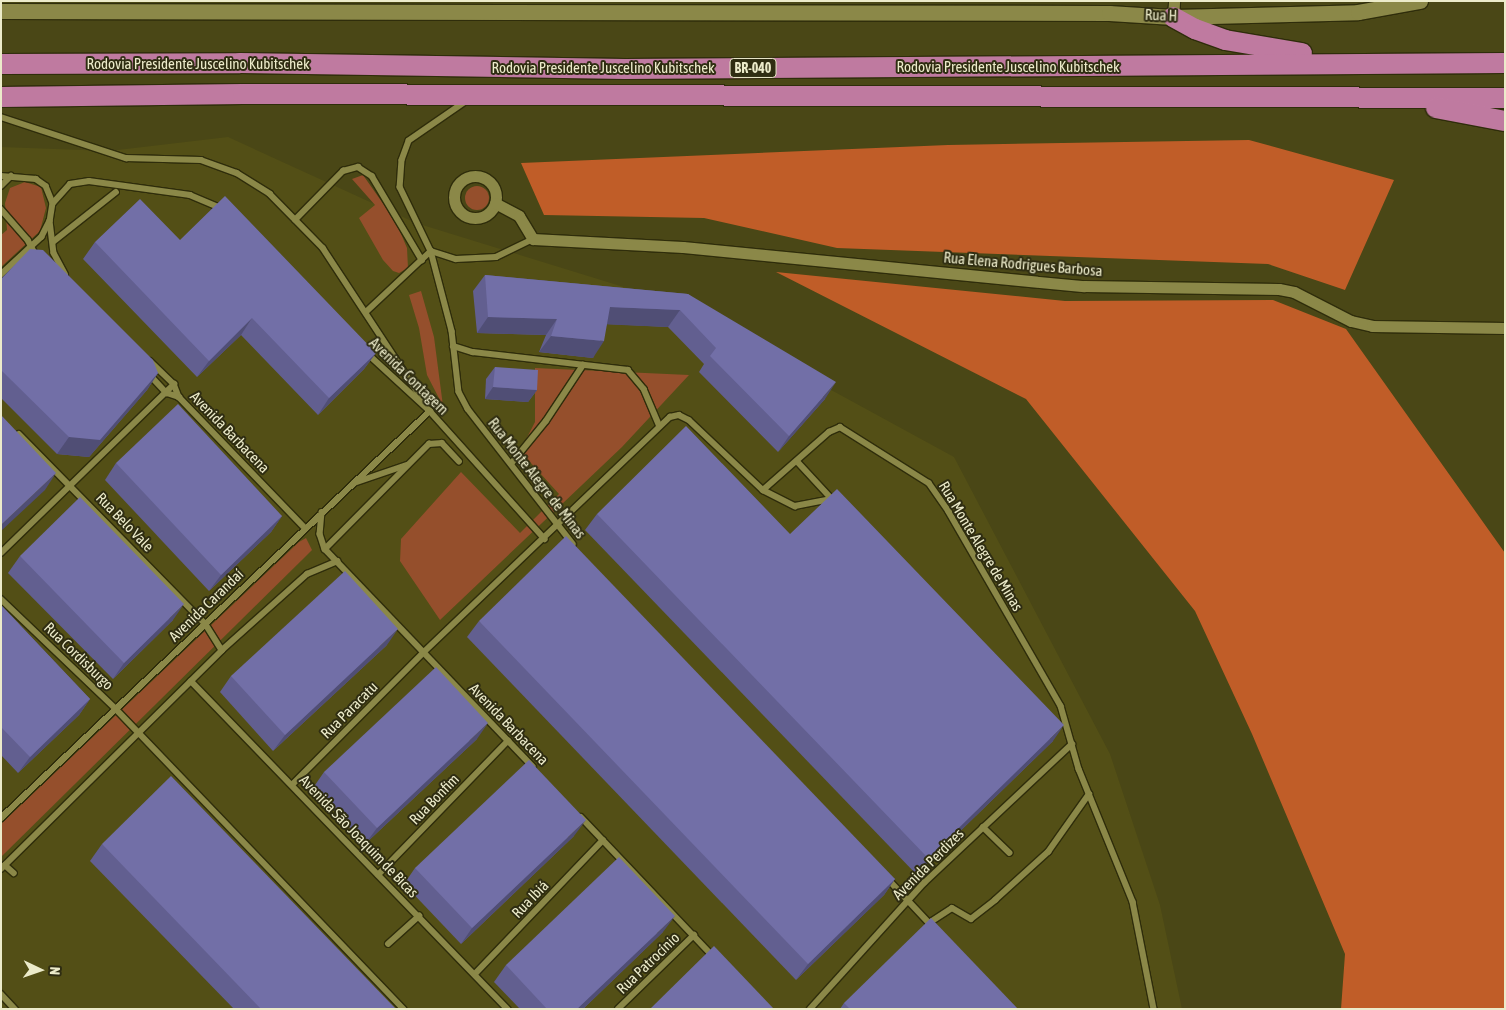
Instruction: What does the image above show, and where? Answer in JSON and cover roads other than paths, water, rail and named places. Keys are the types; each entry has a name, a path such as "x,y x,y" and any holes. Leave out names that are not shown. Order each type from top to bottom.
{"highway":[{"path":"1173,9 1195,30 1250,46 1388,64"},
{"name":"Rodovia Presidente Juscelino Kubitschek","path":"1,64 240,63 625,69 1505,64"},
{"name":"Rodovia Presidente Juscelino Kubitschek","path":"1,97 1505,98"},
{"path":"1391,99 1505,121"}],"main road":[{"name":"Rua H","path":"1,11 1099,12 1173,9 1358,12 1420,1"}],"street":[{"path":"495,203 519,216 533,239"},
{"name":"Rua Elena Rodrigues Barbosa","path":"533,239 683,247 1084,286 1279,289 1294,292 1351,321 1372,326 1505,328"}],"lane":[{"path":"366,312 431,251 400,187 402,160 409,141 475,96"},
{"path":"1,117 126,158 201,160 237,173 270,194 323,248 430,411"},
{"path":"295,220 343,171 358,167 372,176 422,260"},
{"path":"1,176 36,179 46,186 53,203 50,221 42,237 1,276"},
{"path":"1,186 11,176"},
{"path":"53,203 70,184 89,181 190,195 226,211"},
{"path":"53,242 116,192"},
{"path":"1,210 3,217 31,246 42,264"},
{"path":"50,221 58,263 68,278"},
{"name":"Rua Elena Rodrigues Barbosa","path":"431,251 456,258 496,257 533,239"},
{"name":"Rua Monte Alegre de Minas","path":"431,251 452,331 459,392 468,409 579,551"},
{"name":"Avenida Contagem","path":"360,345 430,411 545,539"},
{"path":"453,346 473,352 628,370 644,389 659,425"},
{"name":"Avenida Barbacena","path":"147,358 174,384 178,397"},
{"name":"Avenida Barbacena","path":"139,365 167,392 178,397 305,528"},
{"path":"511,464 546,421 583,365"},
{"path":"1,553 73,486 174,384"},
{"name":"Avenida Carandaí","path":"1,818 430,411"},
{"path":"545,539 556,524 659,425 679,415 689,420 763,490 795,506 831,499"},
{"name":"Rua Monte Alegre de Minas","path":"797,461 829,432 840,427 929,484 949,512 1061,706 1089,794 1133,902 1154,1009"},
{"name":"Rua Belo Vale","path":"16,431 73,486 205,623 222,650"},
{"path":"322,512 320,534 325,549 429,444 437,441 459,461"},
{"path":"763,490 797,461 838,506"},
{"path":"352,484 409,464"},
{"name":"Rua Paracatu","path":"292,785 424,652 545,539"},
{"name":"Avenida Barbacena","path":"325,549 542,776"},
{"path":"14,872 3,867 222,650 306,574 337,561"},
{"name":"Rua Cordisburgo","path":"1,599 115,708 138,733"},
{"name":"Avenida São Joaquim de Bicas","path":"191,681 508,1009"},
{"name":"Rua Monte Alegre de Minas","path":"1057,724 1071,741"},
{"path":"138,733 404,1009"},
{"name":"Rua Bonfim","path":"378,874 508,741"},
{"name":"Avenida Perdizes","path":"810,1009 908,901 1071,741"},
{"path":"929,923 952,908 971,919 995,900 1048,852 1089,794"},
{"path":"576,812 720,962"},
{"path":"983,827 1010,853"},
{"name":"Rua Ibiá","path":"475,974 603,840"},
{"path":"884,875 936,930"},
{"path":"388,944 419,916"},
{"name":"Rua Patrocínio","path":"618,1009 694,936"},
{"path":"1,994 15,1009"}]}
